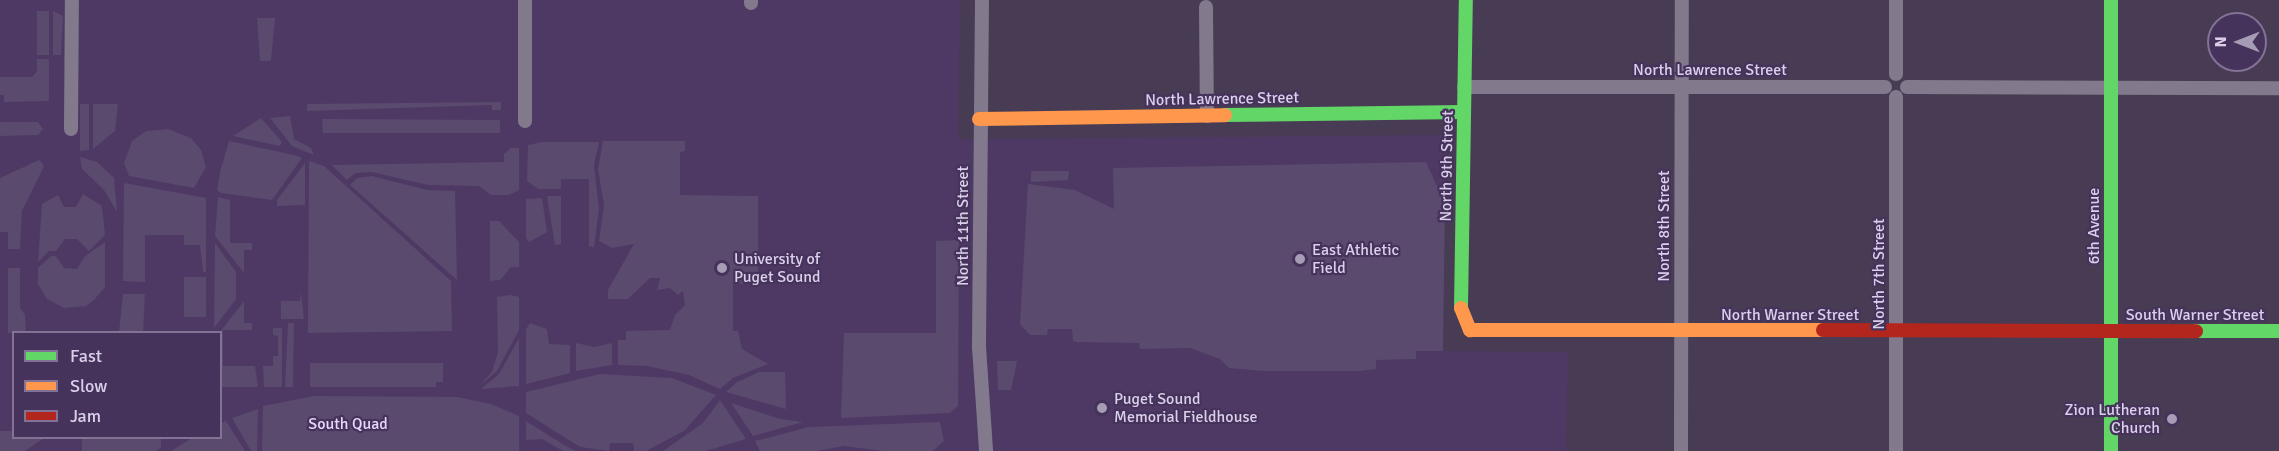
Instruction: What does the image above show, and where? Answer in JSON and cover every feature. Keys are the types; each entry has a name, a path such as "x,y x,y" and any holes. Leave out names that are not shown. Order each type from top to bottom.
{"street":[{"path":"70,129 72,0"},
{"path":"525,0 525,121"},
{"name":"North 11th Street","path":"982,0 979,119 979,347 986,451"},
{"name":"North 9th Street","path":"1466,0 1461,312 1470,330"},
{"name":"North 8th Street","path":"1681,451 1682,0"},
{"path":"1896,0 1896,74"},
{"name":"6th Avenue","path":"2110,451 2111,0"},
{"path":"1206,7 1207,116"},
{"path":"1896,74 1886,80 1885,87 1896,97 1907,87 2279,88"},
{"path":"1896,74 1906,80 1907,87"},
{"name":"North Lawrence Street","path":"1464,87 1885,87"},
{"name":"North 7th Street","path":"1896,97 1896,451"},
{"name":"North Lawrence Street","path":"979,119 1464,112"},
{"name":"North Warner Street","path":"1470,330 2111,331"},
{"name":"South Warner Street","path":"2111,331 2279,332"}],"shaded area":[{"name":"University of Puget Sound","path":"0,0 960,0 958,139 1445,135 1443,351 1568,352 1566,451 0,451"}],"green space":[{"path":"37,11 49,11 49,55 37,55"},
{"path":"53,11 63,16 61,55 53,55"},
{"path":"257,18 275,18 271,61 260,61"},
{"path":"37,59 49,59 49,101 4,102 4,95 0,95 0,77 32,77 37,71"},
{"path":"501,102 501,110 492,110 492,105 307,111 307,104"},
{"path":"80,104 89,104 89,150 80,151"},
{"path":"93,104 118,104 115,131 93,149"},
{"path":"290,116 294,139 311,148 314,155 292,146 270,118"},
{"path":"261,118 282,142 280,146 233,136"},
{"path":"322,119 500,120 500,133 323,133"},
{"path":"0,122 38,122 43,129 38,135 0,136"},
{"path":"168,129 191,138 201,150 206,167 194,188 129,176 124,163 132,141 146,131"},
{"path":"229,141 302,158 272,200 221,193 217,190"},
{"path":"603,141 685,141 685,151 680,152 680,195 758,196 758,283 733,284 733,331 738,331 742,349 768,364 733,378 720,389 689,375 647,366 618,365 618,340 626,340 626,331 670,330 675,315 685,305 683,291 678,295 670,288 657,290 660,278 650,278 628,299 608,299 608,290 634,244 612,248 599,241 604,205 598,169"},
{"path":"542,142 599,142 594,165 599,209 594,247 589,246 589,179 561,179 561,189 538,189 527,181 528,145"},
{"path":"511,148 519,148 519,190 509,195 491,195 479,186 428,185 372,172 355,173 347,180 332,165 504,162 504,154"},
{"path":"80,157 97,162 114,178 117,212 104,190 82,169"},
{"path":"39,160 44,166 22,211 20,249 8,249 8,232 0,232 0,178"},
{"path":"309,161 324,166 451,281 452,331 308,333"},
{"name":"East Athletic Field","path":"1426,162 1445,204 1443,351 1416,351 1416,359 1376,360 1376,369 1360,371 1264,371 1229,368 1220,359 1190,348 1140,349 1139,343 1076,342 1073,341 1072,329 1048,329 1047,335 1030,335 1020,324 1028,184 1075,190 1114,209 1113,168"},
{"path":"305,163 305,205 277,206 277,200"},
{"path":"1031,171 1069,171 1068,180 1031,182"},
{"path":"372,176 427,190 455,191 457,280 350,185 357,178"},
{"path":"124,183 206,198 206,272 203,272 200,245 184,245 184,235 145,235 145,282 123,281"},
{"path":"83,194 102,206 105,235 89,251 77,239 65,239 56,251 49,251 38,262 42,204 58,195 64,207 76,207"},
{"path":"547,196 561,196 561,244 555,245"},
{"path":"218,197 230,200 230,243 252,243 252,250 244,250 244,273 215,236"},
{"path":"542,198 547,232 529,242 526,238 526,199"},
{"path":"490,221 499,221 519,242 519,267 511,267 500,280 490,281"},
{"path":"959,240 958,406 950,413 841,418 844,333 936,333 936,241"},
{"path":"105,242 105,287 94,300 86,306 64,308 47,299 38,284 38,268 51,256 56,256 64,268 77,269 85,256"},
{"path":"215,243 236,272 236,299 214,328"},
{"path":"8,268 20,268 20,308 25,315 26,331 8,333"},
{"path":"184,277 206,277 206,317 184,317"},
{"path":"301,292 304,319 281,319 281,301 300,301"},
{"path":"123,294 145,294 143,331 119,331"},
{"path":"510,295 519,297 519,330 497,371 480,385 492,372 498,352 497,297"},
{"path":"244,301 244,323 252,323 252,330 223,330 223,366 255,366 258,387 222,387 221,331"},
{"path":"288,323 294,323 293,387 285,387"},
{"path":"530,323 547,329 549,344 570,345 570,373 526,384 526,329"},
{"path":"273,328 282,328 282,387 264,387 263,366 273,366 273,356 278,356 278,336 273,335"},
{"path":"519,338 519,386 481,389 499,374"},
{"path":"576,343 594,347 612,343 612,365 576,371"},
{"path":"997,361 1017,361 1011,390 998,390"},
{"path":"310,363 443,363 443,382 436,382 436,387 310,387"},
{"path":"759,372 785,372 786,409 726,392 737,382"},
{"path":"600,374 672,378 716,395 684,431 646,451 634,451 633,443 610,443 609,451 580,447 526,413 526,392"},
{"name":"South Quad","path":"314,396 457,397 491,404 519,416 519,451 262,451 263,406"},
{"path":"720,400 746,439 706,451 663,451 703,423"},
{"path":"731,403 780,419 803,422 753,436"},
{"path":"258,409 257,451 251,451 232,418"},
{"path":"226,421 245,451 171,451 190,439 222,439 222,423"},
{"path":"526,421 576,451 563,451 542,439 526,440"},
{"path":"940,422 944,441 933,451 883,451 844,446 817,451 760,451 755,441 809,427"},
{"path":"0,431 12,431 12,439 43,439 25,451 0,451"},
{"path":"82,439 161,439 161,448 156,451 82,451"}],"traffic: fast":[{"path":"1461,308 1466,0"},
{"path":"2111,0 2111,451"},
{"path":"1225,115 1464,112"},
{"path":"2196,331 2279,331"}],"traffic: slow":[{"path":"979,119 1225,115"},
{"path":"1461,308 1470,330 1823,330"}],"traffic: jam":[{"path":"1823,330 2196,331"}],"place":[{"name":"East Athletic Field","path":"1300,259"},
{"name":"University of Puget Sound","path":"722,268"},
{"name":"Puget Sound Memorial Fieldhouse","path":"1102,408"},
{"name":"Zion Lutheran Church","path":"2172,419"}]}
